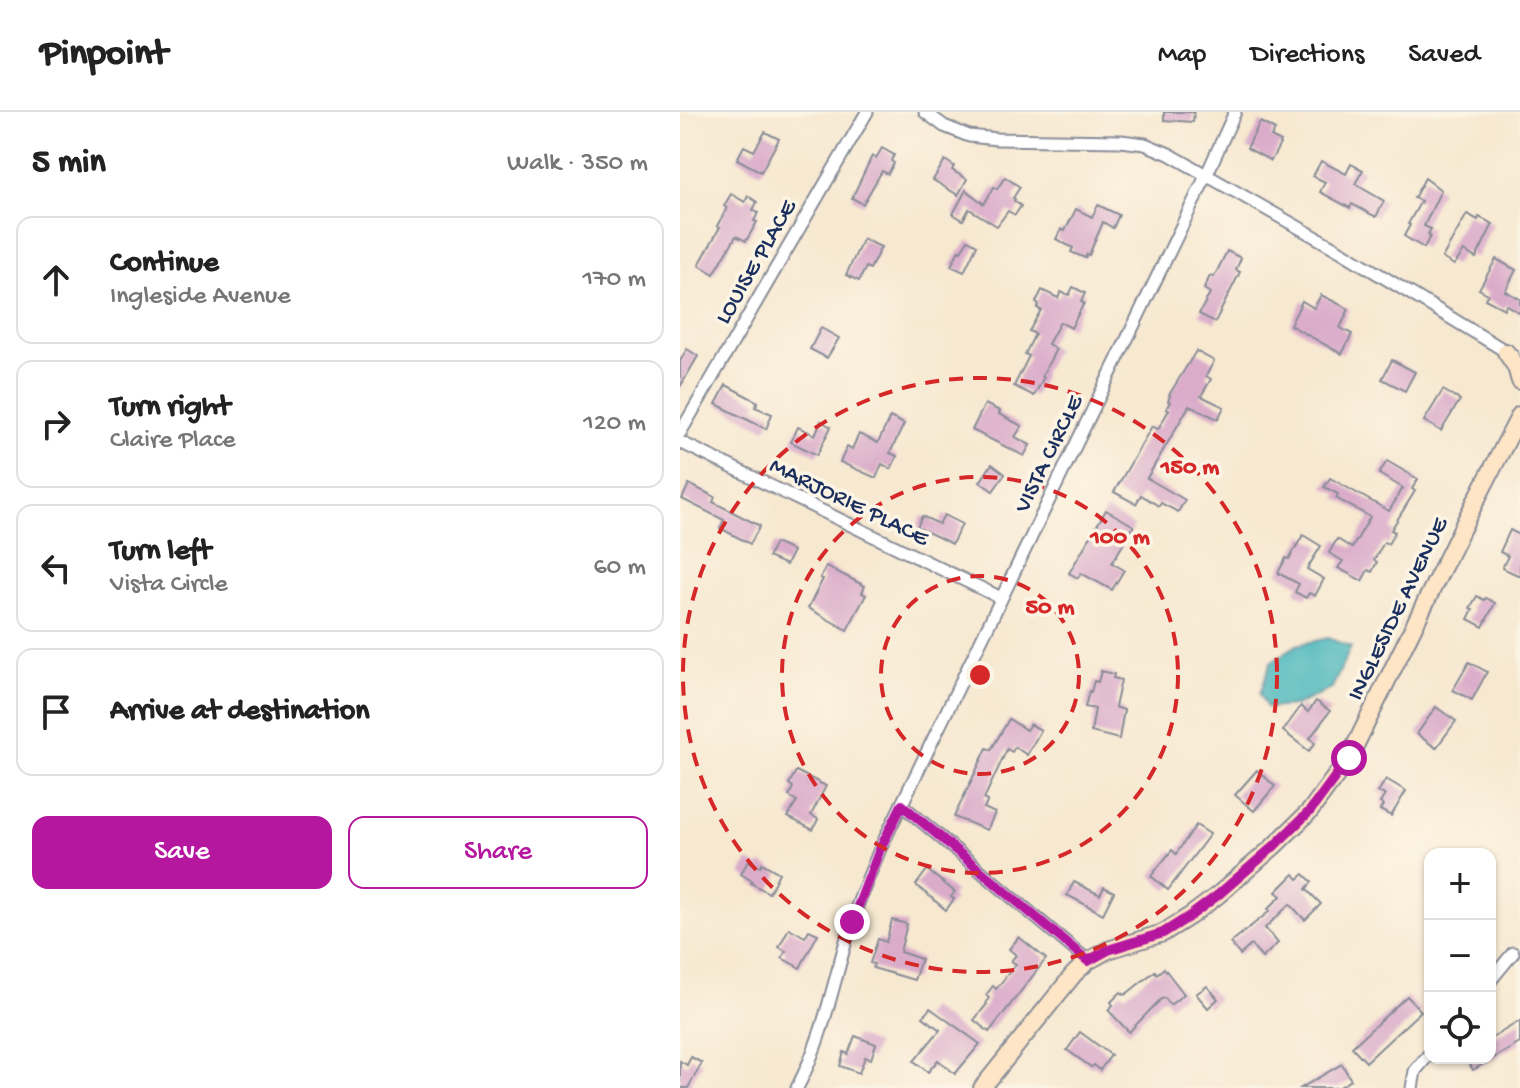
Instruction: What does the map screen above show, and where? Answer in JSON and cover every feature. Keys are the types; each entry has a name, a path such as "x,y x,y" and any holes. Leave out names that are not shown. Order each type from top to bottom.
{"street":[{"name":"LOUISE PLACE","path":"680,433 867,112"},
{"path":"925,112 944,126 969,136 1121,141 1145,144 1169,154 1292,223 1513,356 1520,381"},
{"name":"VISTA CIRCLE","path":"797,1088 818,1040 867,880 1235,112"},
{"name":"INGLESIDE AVENUE","path":"982,1088 1074,974 1088,961 1108,950 1163,933 1190,916 1251,866 1310,811 1349,758 1520,415"},
{"name":"MARJORIE PLACE","path":"680,442 1001,598"},
{"path":"902,805 1088,961"},
{"path":"1496,974 1513,953"},
{"path":"1412,1088 1415,1071 1424,1060"}],"water":[{"path":"1328,638 1351,647 1332,688 1295,706 1267,708 1260,694 1271,662 1297,645"}],"building":[{"path":"1164,112 1194,112 1193,122 1164,120"},
{"path":"1260,122 1275,130 1271,137 1281,142 1271,161 1247,148"},
{"path":"765,132 779,139 761,172 737,159 744,146 754,151"},
{"path":"882,148 894,155 891,161 894,163 888,174 882,171 863,204 852,198 872,156 876,158"},
{"path":"945,160 954,166 952,170 967,179 958,195 933,180"},
{"path":"1321,161 1346,174 1351,164 1363,170 1355,184 1384,201 1376,217 1320,192 1325,182 1313,176"},
{"path":"1005,177 1020,187 1013,198 1021,206 1015,215 1008,211 997,226 969,209 963,220 953,214 966,190 984,204 994,187 997,189"},
{"path":"1425,178 1441,190 1424,226 1431,229 1424,248 1404,236 1421,201 1414,198"},
{"path":"731,194 745,202 748,196 757,202 753,210 758,213 754,221 757,222 746,241 736,236 714,274 699,265 720,227 717,226"},
{"path":"1098,205 1119,215 1113,228 1103,222 1085,258 1071,252 1073,248 1056,239 1061,229 1065,231 1076,209 1092,217"},
{"path":"1467,214 1493,224 1476,258 1464,251 1454,265 1442,258"},
{"path":"863,239 881,247 870,269 866,267 859,281 846,275"},
{"path":"968,240 977,245 964,272 951,266"},
{"path":"1227,251 1241,258 1236,270 1240,272 1215,322 1199,314 1210,293 1204,289"},
{"path":"1496,259 1516,270 1505,291 1520,299 1520,313 1485,299 1488,294 1479,289"},
{"path":"1073,287 1085,293 1081,302 1084,303 1071,328 1060,322 1048,344 1056,349 1034,396 1014,386 1029,356 1025,354 1035,334 1029,331 1041,310 1036,302 1042,290 1058,298 1061,292 1069,295"},
{"path":"1321,295 1349,309 1340,328 1352,334 1342,354 1290,325 1302,301 1314,308"},
{"path":"821,328 839,338 827,358 810,349"},
{"path":"687,349 698,356 680,387 680,361"},
{"path":"1196,351 1214,361 1206,376 1211,379 1201,396 1224,407 1218,419 1189,406 1147,478 1185,500 1178,512 1161,503 1159,506 1141,495 1136,504 1114,492 1152,426 1158,429 1169,410 1166,409 1170,402 1169,395"},
{"path":"1392,360 1415,372 1405,391 1382,379"},
{"path":"726,385 758,402 755,407 772,414 766,429 716,404"},
{"path":"1443,390 1460,400 1441,431 1424,421"},
{"path":"985,404 1022,426 1015,437 1030,445 1024,456 972,430"},
{"path":"890,417 904,424 890,453 897,456 891,469 882,464 876,478 840,462 847,447 852,449 859,434 878,443"},
{"path":"821,421 831,427 817,455 791,442 798,427 815,435"},
{"path":"1387,461 1418,479 1412,489 1415,491 1391,530 1395,532 1388,544 1384,542 1374,560 1377,562 1372,572 1368,570 1362,581 1338,568 1343,561 1329,553 1337,539 1352,548 1370,517 1336,498 1338,494 1324,487 1330,478 1389,511 1403,488 1379,474"},
{"path":"992,464 1005,474 993,491 980,482"},
{"path":"689,484 715,497 713,502 760,526 750,544 720,528 724,520 682,499"},
{"path":"1106,510 1134,526 1112,563 1124,570 1112,590 1081,573 1078,578 1069,573"},
{"path":"944,515 962,524 952,544 917,527 922,516 939,524"},
{"path":"1510,530 1520,535 1520,576 1502,568 1508,556 1500,552"},
{"path":"1303,535 1321,546 1307,569 1324,579 1315,596 1309,593 1306,598 1295,592 1299,584 1278,573"},
{"path":"775,543 793,551 786,565 768,557"},
{"path":"826,566 865,586 862,593 866,595 847,630 808,608"},
{"path":"1477,596 1495,603 1483,627 1468,619"},
{"path":"1469,662 1487,672 1472,700 1453,690"},
{"path":"1101,671 1114,674 1113,678 1121,680 1115,707 1124,710 1119,739 1091,732 1095,709 1085,707 1089,691 1094,681 1098,682"},
{"path":"1316,701 1330,711 1310,738 1315,743 1309,751 1283,731 1301,706 1308,712"},
{"path":"1436,707 1456,721 1436,748 1417,734"},
{"path":"1009,719 1026,730 1030,724 1041,730 1027,755 1015,747 1012,752 1007,749 984,799 988,801 984,808 995,813 987,830 954,817 987,748 991,750"},
{"path":"1257,770 1275,786 1254,811 1235,795"},
{"path":"796,771 826,786 811,815 818,819 813,830 788,817 797,801 789,796 793,787 789,784"},
{"path":"1386,779 1406,791 1391,816 1380,810 1385,795 1378,792"},
{"path":"1196,825 1210,834 1168,890 1151,876 1172,850 1176,854"},
{"path":"748,861 760,867 762,863 779,873 769,893 741,874"},
{"path":"927,870 955,892 946,910 916,885"},
{"path":"1294,874 1298,879 1304,874 1312,882 1306,889 1321,904 1305,920 1290,904 1265,928 1278,943 1262,958 1251,945 1240,955 1230,943 1270,911 1268,909 1281,896 1276,892"},
{"path":"1074,882 1100,895 1104,887 1114,892 1103,914 1067,895"},
{"path":"892,920 907,924 900,952 921,959 914,980 873,968 874,964 870,963 878,939 886,942"},
{"path":"789,928 805,937 809,930 818,934 800,968 782,958 786,951 779,947"},
{"path":"1019,937 1046,959 989,1032 974,1020 987,1004 989,998 986,995 993,986 996,989 1016,964 1011,961 1016,955 1009,949"},
{"path":"1164,968 1184,994 1170,1005 1165,998 1161,999 1129,1032 1108,1010 1113,1005 1111,1002 1121,992 1125,995 1155,971 1157,974"},
{"path":"1207,986 1218,999 1208,1008 1196,994"},
{"path":"1407,996 1421,1011 1366,1062 1352,1047"},
{"path":"930,1008 980,1044 955,1074 938,1060 928,1072 914,1061 940,1030 923,1017"},
{"path":"1520,1021 1520,1043 1496,1057 1496,1035"},
{"path":"1080,1032 1111,1055 1100,1070 1067,1050"},
{"path":"855,1036 876,1044 871,1059 865,1057 859,1073 840,1066 844,1052 848,1054"},
{"path":"691,1057 702,1063 688,1088 680,1088 680,1061 687,1065"},
{"path":"1342,1064 1351,1080 1338,1088 1301,1088"},
{"path":"1470,1064 1483,1064 1473,1070"}],"route":[{"path":"852,922 880,849 902,805 1088,961 1108,950 1163,933 1218,895 1310,811 1349,758"}]}
